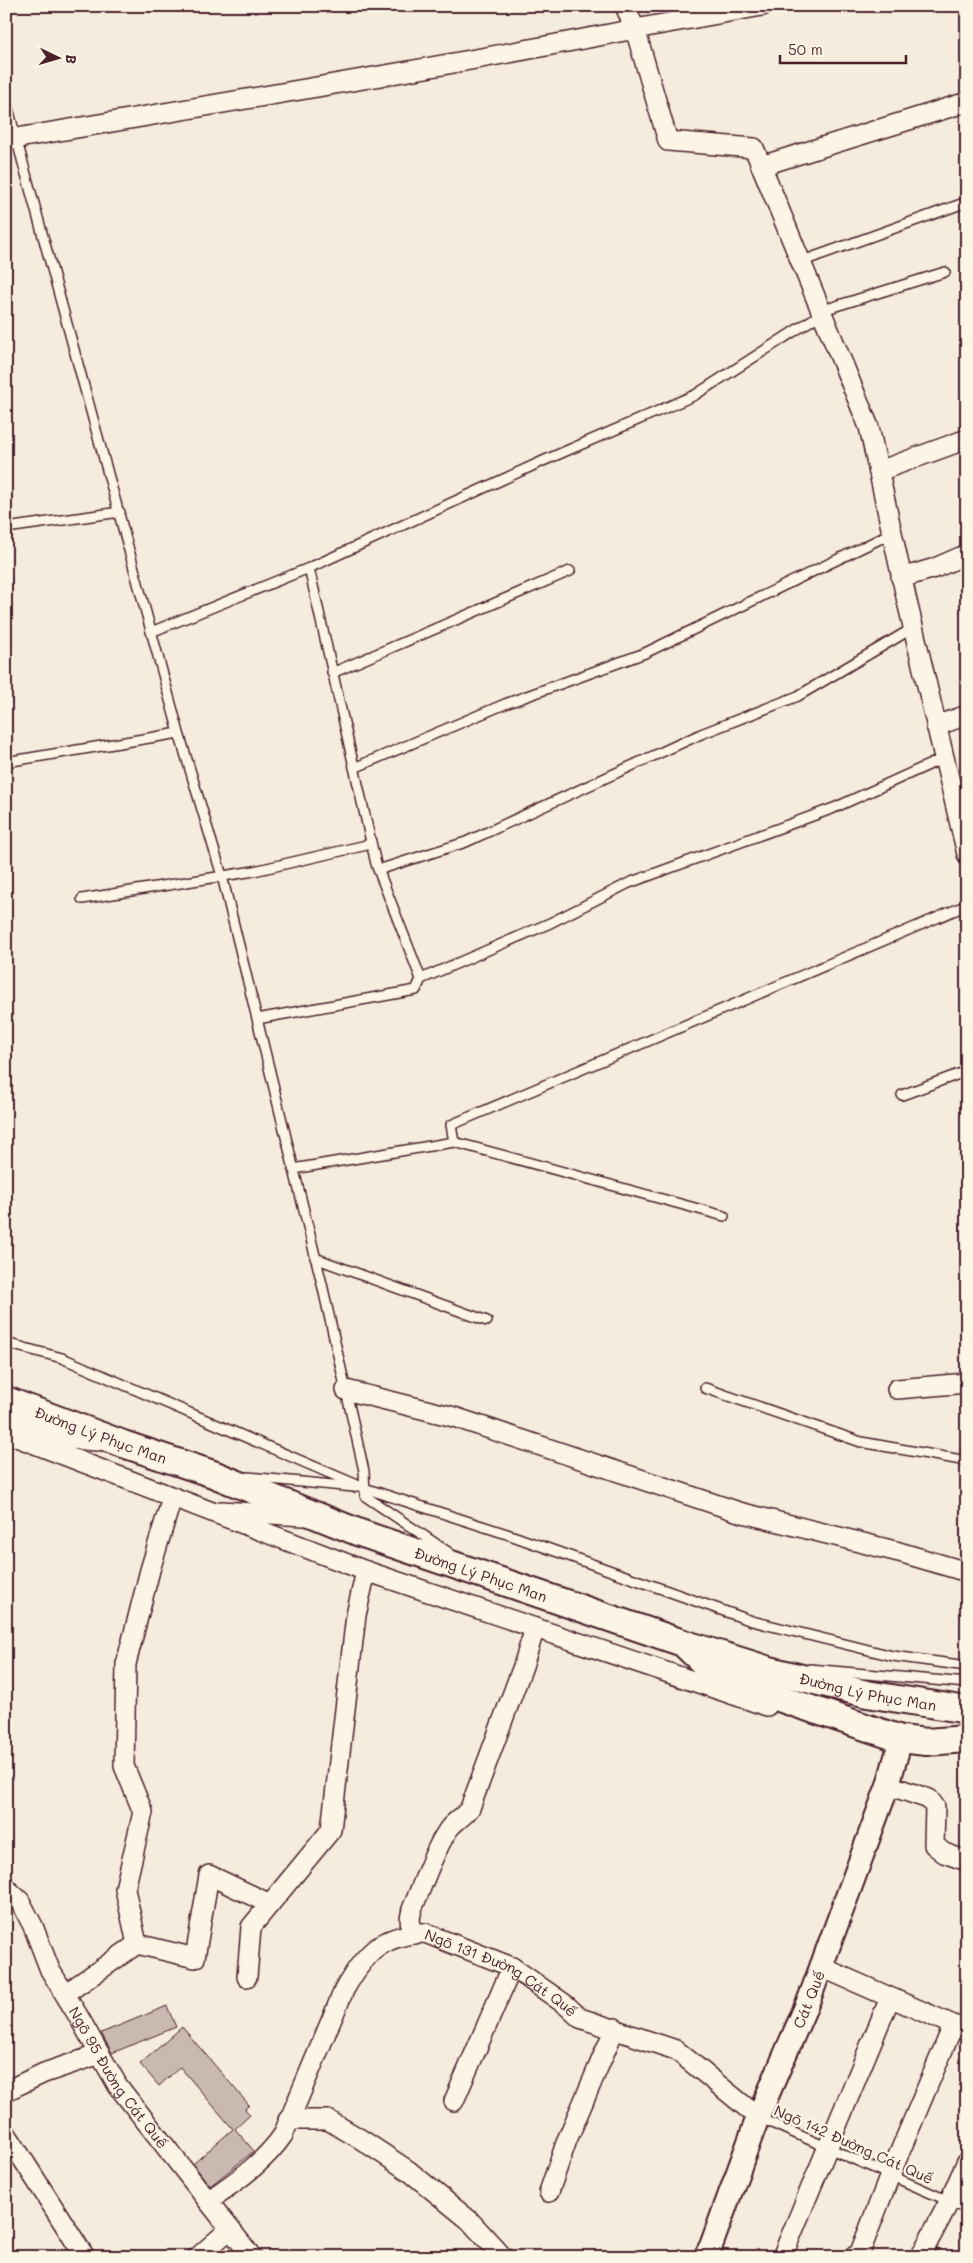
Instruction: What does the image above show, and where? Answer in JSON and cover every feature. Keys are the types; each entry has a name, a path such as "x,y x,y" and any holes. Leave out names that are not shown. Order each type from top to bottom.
{"main road":[{"name":"Đường Lý Phục Man","path":"6,1400 123,1444 213,1474 318,1517 683,1643 766,1669 867,1694 967,1710"},
{"path":"683,1643 713,1672 758,1691 901,1738 926,1742 963,1741"}],"street":[{"path":"625,6 635,30 668,141 754,148 869,427 901,578 967,854"},
{"path":"11,139 347,80 458,64 762,6"},
{"path":"761,166 967,102"},
{"path":"879,471 967,439"},
{"path":"901,578 935,568 967,554"},
{"path":"936,726 967,715"},
{"path":"897,1389 967,1383"},
{"path":"346,1390 454,1417 739,1512 899,1552 967,1572"},
{"path":"6,1420 69,1439 123,1444"},
{"path":"6,1433 366,1571 842,1732 874,1738 901,1738"},
{"path":"137,1944 125,1889 143,1812 124,1766 126,1664 150,1570 172,1498"},
{"path":"203,1510 318,1517"},
{"path":"247,1977 251,1927 331,1830 356,1615 366,1571"},
{"path":"412,1934 410,1919 412,1909 442,1841 454,1822 466,1814 470,1808 523,1666 535,1628"},
{"name":"Cát Quế","path":"705,2257 711,2246 758,2117 821,1967 888,1785 901,1738"},
{"path":"888,1785 929,1799 936,1807 934,1845 944,1854 967,1861"},
{"path":"65,1994 137,1944 195,1958 209,1875 270,1904"},
{"name":"Ngõ 95 Đường Cát Quế","path":"6,1888 20,1901 33,1926 50,1970 118,2086 252,2257"},
{"name":"Ngõ 131 Đường Cát Quế","path":"208,2200 248,2173 274,2149 284,2135 288,2120 344,1990 366,1956 380,1944 412,1934 425,1933 512,1967 566,2005 580,2018 615,2028 644,2041 676,2050 758,2117"},
{"path":"454,2101 512,1967"},
{"path":"821,1967 960,2028 890,2175 859,2255 853,2257"},
{"path":"782,2257 890,1998"},
{"path":"549,2192 568,2140 615,2028"},
{"path":"6,2091 44,2073 100,2054"},
{"path":"288,2120 328,2120 362,2140 409,2171 469,2220 504,2257"},
{"path":"6,2133 85,2257"},
{"path":"920,2257 949,2202 967,2161"},
{"path":"198,2257 230,2230"}],"lane":[{"path":"6,101 11,139 120,512 178,733 222,876 346,1390 364,1471 365,1496 481,1574"},
{"path":"800,262 967,202"},
{"path":"151,632 309,568 543,461 695,395 821,312 945,272"},
{"path":"6,528 120,512"},
{"path":"354,768 505,704 644,653 892,533"},
{"path":"309,568 378,870 421,979"},
{"path":"332,672 570,571"},
{"path":"378,870 466,842 700,734 798,696 913,628"},
{"path":"6,762 178,733"},
{"path":"256,1019 416,990 421,979 550,923 629,883 834,808 944,758"},
{"path":"82,899 222,876 371,844"},
{"path":"454,1142 451,1125 967,905"},
{"path":"902,1095 967,1071"},
{"path":"293,1169 454,1142 724,1216"},
{"path":"315,1258 487,1321"},
{"path":"6,1343 62,1358 364,1488 510,1535 752,1621 893,1656 967,1666"},
{"path":"705,1388 861,1442 967,1461"},
{"path":"213,1474 364,1488"},
{"path":"766,1669 816,1669 967,1683"},
{"name":"Ngõ 142 Đường Cát Quế","path":"758,2117 967,2209"}],"building":[{"path":"167,2006 176,2027 112,2053 101,2033"},
{"path":"182,2027 249,2105 245,2109 250,2115 235,2129 254,2151 210,2186 193,2164 233,2129 180,2067 159,2086 140,2064"}]}
